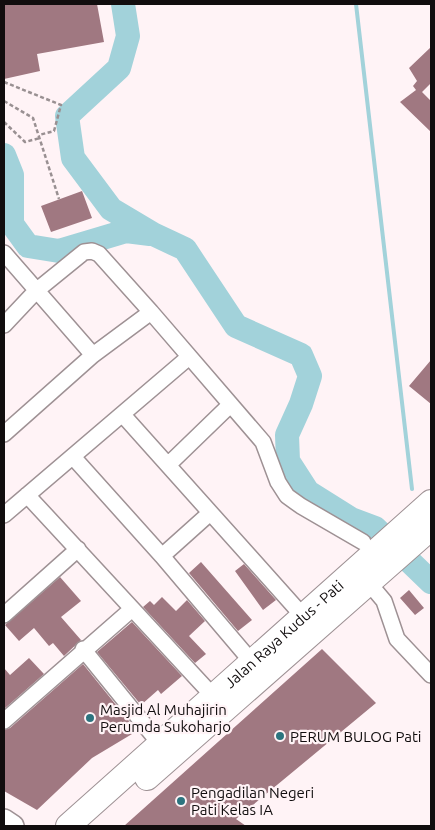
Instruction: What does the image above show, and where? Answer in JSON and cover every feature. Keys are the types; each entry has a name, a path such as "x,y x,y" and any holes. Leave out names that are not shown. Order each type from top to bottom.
{"main road":[{"name":"Jalan Raya Kudus - Pati","path":"68,826 302,615 368,565 420,529 431,502"},
{"name":"Jalan Raya Kudus - Pati","path":"93,826 368,565"}],"street":[{"path":"4,325 36,291 84,252 92,251 99,254 263,442 278,482 287,496 368,565 384,601 397,639 431,676"},
{"path":"4,253 93,355"},
{"path":"4,434 93,355 151,312"},
{"path":"4,515 74,458 189,357"},
{"path":"168,465 230,405"},
{"path":"123,415 302,615"},
{"path":"74,458 162,556 251,661"},
{"path":"27,495 213,696"},
{"path":"162,556 210,513"},
{"path":"4,615 78,549"},
{"path":"4,721 132,609"},
{"path":"83,650 160,744"},
{"path":"4,820 13,826"}],"path":[{"path":"4,82 60,105 54,131 25,142 4,122"},
{"path":"4,101 33,118 59,199"}],"building":[{"path":"4,4 97,4 104,42 37,54 40,71 4,79"},
{"path":"431,47 431,83 422,92 431,101 431,132 400,102 416,90 413,86 417,81 409,68"},
{"path":"82,191 92,218 51,232 41,206"},
{"path":"431,360 431,404 409,386"},
{"path":"201,562 252,620 238,631 189,573"},
{"path":"244,564 276,600 263,610 235,571"},
{"path":"60,577 81,601 61,617 81,640 64,656 53,643 49,646 34,628 19,641 5,625"},
{"path":"409,590 424,608 415,615 400,598"},
{"path":"162,597 176,611 187,600 205,621 189,636 206,654 195,663 143,607 150,601 154,605"},
{"path":"132,622 182,676 161,694 158,690 141,705 97,652"},
{"name":"PERUM BULOG Pati","path":"322,649 376,703 236,819 246,826 124,826"},
{"path":"29,658 44,674 4,709 4,668 10,675"},
{"path":"83,664 137,731 92,758 37,810 4,791 4,730 10,728"}],"waterway":[{"path":"123,4 128,36 119,68 67,116 73,158 111,209 153,234 185,249 236,326 301,355 310,376 301,404 287,435 288,461 308,492 351,519 375,528 431,582"},
{"path":"356,4 412,489"},
{"path":"4,155 12,175 12,224 28,246 59,251 126,231 150,234"}],"place":[{"name":"Masjid Al Muhajirin Perumda Sukoharjo","path":"90,718"},
{"name":"PERUM BULOG Pati","path":"280,736"},
{"name":"Pengadilan Negeri Pati Kelas IA","path":"181,801"}]}
